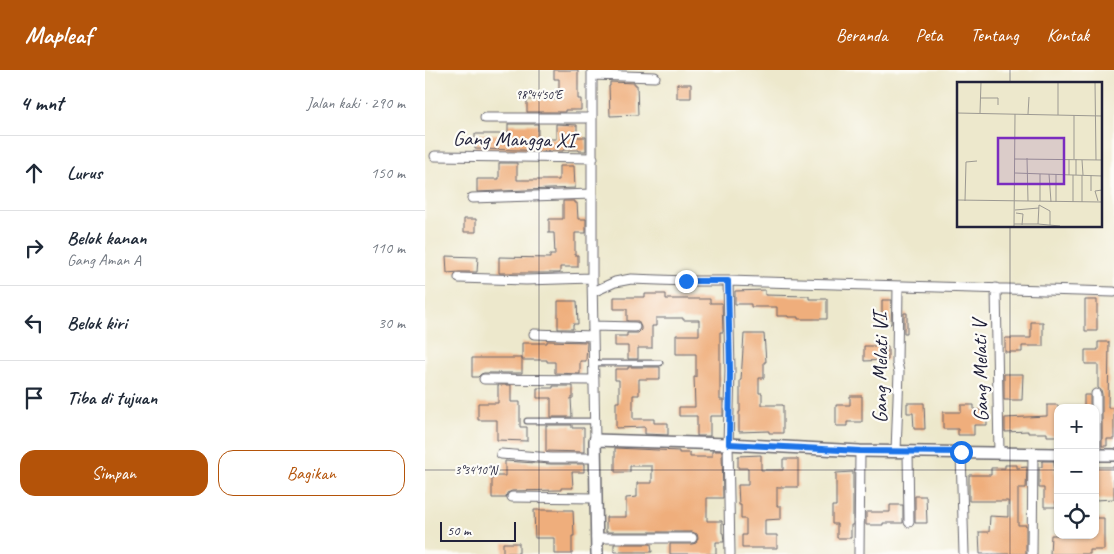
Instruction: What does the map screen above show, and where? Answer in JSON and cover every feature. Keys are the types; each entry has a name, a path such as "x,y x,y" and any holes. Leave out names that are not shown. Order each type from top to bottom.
{"street":[{"path":"597,554 592,278 593,158 591,73 655,77"},
{"path":"485,118 592,118"},
{"name":"Gang Mangga XI","path":"435,156 593,158"},
{"path":"472,198 592,194"},
{"path":"459,278 527,280 592,278"},
{"path":"593,292 615,282 631,279 1114,292"},
{"path":"728,281 731,554"},
{"name":"Gang Melati VI","path":"898,286 897,363 902,451 909,522"},
{"name":"Gang Melati V","path":"996,288 999,453"},
{"path":"534,334 635,327"},
{"path":"484,380 594,380"},
{"path":"1095,449 1096,394"},
{"path":"595,440 729,444 860,451 1054,454"},
{"path":"859,554 860,451"},
{"path":"961,452 964,554"},
{"path":"1033,453 1033,554"},
{"path":"501,454 551,458 595,458"},
{"path":"1099,454 1114,455"},
{"path":"511,497 596,498"},
{"path":"597,538 692,538"}],"lane":[{"path":"594,363 660,363"},
{"path":"527,421 594,421"}],"building":[{"path":"554,70 578,70 578,99 581,99 581,110 527,112 527,100 559,99 559,79 554,79"},
{"path":"610,82 635,83 637,85 638,115 610,116"},
{"path":"677,84 691,84 691,98 677,98"},
{"path":"508,124 538,124 538,139 556,139 556,124 577,125 577,137 586,137 586,151 475,149 475,134 508,134"},
{"path":"499,163 517,163 517,180 559,180 559,166 574,166 575,188 477,192 477,179 499,179"},
{"path":"563,201 575,201 577,203 578,219 586,219 586,233 575,233 575,255 578,255 578,267 560,267 560,273 499,273 499,257 550,258 550,255 555,255 554,233 549,233 549,219 563,219"},
{"path":"464,219 476,219 476,232 464,232"},
{"path":"446,256 478,257 477,272 447,273"},
{"path":"765,290 765,295 809,296 809,299 827,299 827,319 798,319 798,317 777,316 777,307 751,307 751,304 735,304 735,291"},
{"path":"645,294 666,294 666,299 710,299 710,303 722,303 723,332 720,332 720,400 723,400 723,416 710,416 710,436 697,436 697,416 679,416 679,407 695,407 694,377 696,377 696,354 676,354 676,335 699,335 699,320 656,318 656,326 652,326 652,348 638,348 638,359 628,359 628,346 615,346 615,336 627,336 627,333 638,333 641,327 638,321 627,321 627,309 614,309 614,297 645,297"},
{"path":"882,300 892,300 891,324 882,324"},
{"path":"1085,300 1097,300 1097,331 1085,331"},
{"path":"558,301 577,301 578,324 573,324 573,329 558,329"},
{"path":"904,313 907,313 907,333 904,333"},
{"path":"1031,322 1043,322 1043,346 1022,346 1022,352 1005,352 1005,338 1031,338"},
{"path":"744,334 764,334 766,362 764,362 764,378 759,378 759,393 762,393 762,405 783,405 783,433 769,433 769,431 739,432 740,380"},
{"path":"547,341 587,342 586,361 580,361 580,374 555,373 555,362 547,362 547,360 522,360 522,343 547,343"},
{"path":"1098,342 1109,342 1108,408 1114,408 1114,439 1107,439 1107,446 1102,446 1102,394 1098,388 1098,364 1085,364 1085,350 1098,350"},
{"path":"864,346 888,346 888,360 864,361"},
{"path":"472,358 522,358 522,373 484,373 478,377 472,377"},
{"path":"628,367 660,367 660,379 639,379 639,395 633,395 633,419 654,419 654,423 668,423 668,435 645,434 645,427 616,428 616,402 619,402 619,380 615,380 615,369 628,369"},
{"path":"1004,374 1023,374 1022,400 1004,400"},
{"path":"498,385 511,385 511,402 520,402 520,427 527,427 527,441 497,440 497,420 478,420 478,403 498,403"},
{"path":"553,386 573,386 573,398 571,398 572,417 551,417 551,398 537,398 537,388 553,388"},
{"path":"1084,395 1090,395 1090,404 1084,404"},
{"path":"850,396 862,396 862,422 847,422 847,426 836,426 836,405 850,405"},
{"path":"907,403 924,403 925,429 914,429 913,413 907,413"},
{"path":"961,405 974,405 974,410 987,410 987,425 974,425 974,435 958,435 958,429 943,429 943,412 961,412"},
{"path":"1047,405 1054,405 1054,436 1047,436 1047,433 1028,433 1028,431 1005,432 1005,418 1047,416"},
{"path":"546,425 572,425 572,428 584,428 584,452 546,451"},
{"path":"615,448 679,451 679,453 690,453 690,457 712,457 712,451 722,451 723,498 707,498 707,521 722,521 724,542 716,542 716,554 670,554 670,544 696,543 697,534 692,532 606,532 606,517 626,517 626,498 637,497 637,483 652,483 652,466 630,466 630,472 615,472"},
{"path":"761,455 761,470 783,470 783,459 798,459 798,487 777,487 777,506 781,506 781,519 765,520 765,535 777,535 777,548 742,548 742,535 746,535 746,519 741,519 738,485 748,485 748,468 738,468 738,456"},
{"path":"505,461 584,464 584,472 572,472 573,488 512,491 507,493 506,498 492,498 492,476 505,476"},
{"path":"1042,461 1054,461 1054,507 1044,507 1044,488 1039,488 1039,467 1042,467"},
{"path":"1005,465 1017,465 1017,468 1027,467 1026,488 1018,488 1018,525 1026,525 1026,554 980,554 979,532 989,532 990,516 1008,517 1008,501 969,501 969,475 991,475 991,468 1005,468"},
{"path":"1099,467 1114,467 1114,499 1099,500"},
{"path":"853,472 853,525 851,525 851,538 837,538 837,524 832,524 832,506 836,506 836,473"},
{"path":"915,496 926,496 927,523 915,523"},
{"path":"890,505 903,505 903,523 866,525 866,512 890,512"},
{"path":"534,510 573,510 574,536 572,536 572,554 554,554 554,538 535,538"},
{"path":"1099,518 1104,518 1104,550 1090,550 1090,554 1050,554 1051,535 1054,535 1054,539 1099,539"},
{"path":"503,543 519,543 519,553 503,553"},
{"path":"614,544 651,544 652,552 614,552"}],"route":[{"path":"686,281 728,281 729,444 860,451 961,452"}]}
